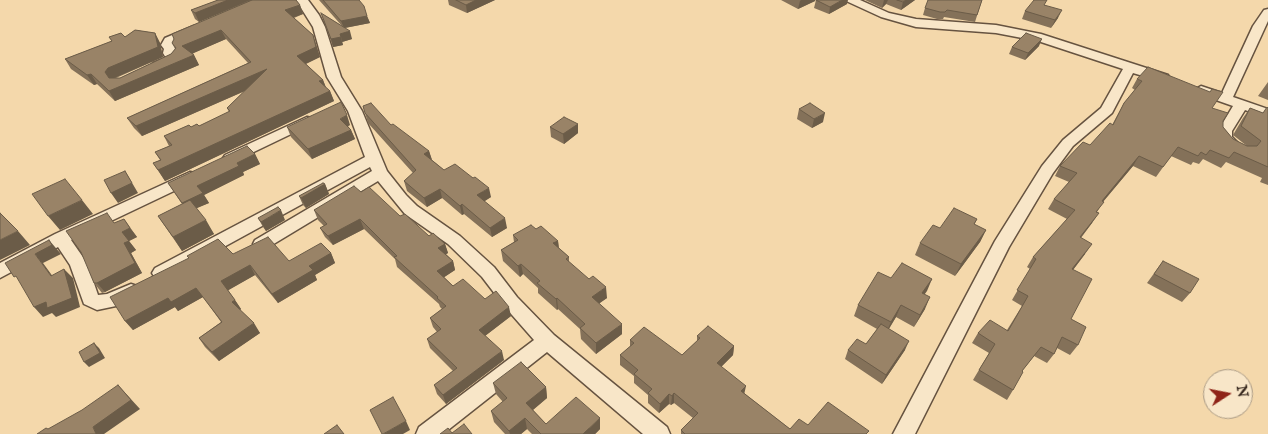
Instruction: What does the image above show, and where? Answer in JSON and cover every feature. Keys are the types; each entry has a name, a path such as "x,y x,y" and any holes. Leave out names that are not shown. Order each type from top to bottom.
{"street":[{"path":"295,0 313,15 319,28 334,77 350,101 376,166 411,210 436,225 473,257 547,341 650,432"},
{"path":"850,0 899,20 928,25 1016,32 1042,38 1174,82"},
{"path":"1226,98 1259,26 1268,12"},
{"path":"146,72 173,58 169,53 171,48 167,45 169,41 207,24"},
{"path":"904,434 1001,245 1047,170 1068,143 1107,110 1130,67"},
{"path":"1191,87 1268,114"},
{"path":"0,271 61,238 350,101"},
{"path":"1241,105 1225,130 1224,136 1232,145 1244,151"},
{"path":"61,238 78,263 90,299 97,303 110,302 207,246 376,166"},
{"path":"261,244 376,166"},
{"path":"428,434 451,414 547,341"}],"building":[{"path":"218,0 228,0 195,13 191,10"},
{"path":"252,0 296,0 300,5 285,10 313,35 316,47 297,56 323,80 319,81 330,91 158,170 153,163 161,160 155,152 172,145 164,136 189,125 191,127 197,124 199,126 230,111 227,108 267,69 136,126 127,118 251,62 221,30 182,46 194,55 109,91 91,74 87,75 65,59 112,41 109,37 121,33 125,37 135,30 155,33 158,47 108,68 105,72 109,78 120,78 171,54 176,48 172,43 174,39 172,34"},
{"path":"323,0 359,0 364,6 367,16 341,21"},
{"path":"456,0 476,0 466,5"},
{"path":"816,0 842,0 830,7"},
{"path":"928,0 982,0 977,15 947,10 940,12 925,8"},
{"path":"1034,0 1047,0 1044,5 1062,10 1055,20 1025,11"},
{"path":"321,13 350,31 340,34 341,37 331,39"},
{"path":"1026,33 1042,39 1028,53 1012,47"},
{"path":"1148,67 1210,92 1212,89 1223,92 1212,108 1228,113 1223,121 1223,127 1233,139 1247,146 1257,146 1261,141 1241,126 1250,108 1263,113 1267,107 1268,167 1234,152 1229,158 1210,150 1206,155 1201,152 1198,156 1178,147 1163,167 1139,156 1102,201 1104,202 1096,212 1099,213 1080,237 1092,244 1072,269 1092,279 1071,319 1086,327 1078,345 1062,337 1054,354 1041,347 1022,371 1013,390 979,370 995,344 978,333 990,320 1008,331 1028,296 1017,290 1036,259 1033,257 1075,210 1054,199 1077,173 1060,166 1083,142 1090,145 1110,123 1113,125 1124,103 1142,81 1137,79"},
{"path":"341,102 347,115 340,119 351,130 308,149 287,127"},
{"path":"371,103 391,125 393,124 429,151 424,154 444,170 455,164 489,188 477,195 505,218 490,228 462,204 460,206 440,189 424,198 404,181 416,170 365,113 363,106"},
{"path":"810,103 825,113 814,119 799,109"},
{"path":"564,117 578,124 563,134 550,127"},
{"path":"247,146 255,154 237,163 239,166 197,186 203,193 182,203 168,183"},
{"path":"125,171 132,183 111,193 104,180"},
{"path":"65,179 82,200 48,216 32,194"},
{"path":"323,183 325,184 301,198 299,196"},
{"path":"354,186 361,192 369,187 400,216 405,214 429,236 433,233 445,244 438,248 453,261 437,271 453,286 463,279 485,299 496,291 509,307 479,330 502,351 443,395 434,385 457,368 427,339 441,329 430,318 446,306 394,257 397,256 360,219 328,236 320,228 327,224 314,210"},
{"path":"190,200 206,220 173,237 158,216"},
{"path":"278,207 281,210 261,222 258,218"},
{"path":"954,208 977,219 974,224 986,230 961,264 920,243 933,225 940,228"},
{"path":"0,213 18,231 0,240"},
{"path":"107,213 114,223 124,219 130,228 122,232 129,241 124,243 135,263 94,283 81,252 66,231"},
{"path":"531,225 536,229 541,226 558,241 553,243 569,257 566,259 589,279 593,276 606,287 592,297 622,324 596,343 580,328 585,324 557,298 537,283 540,281 521,264 518,266 501,250 518,240 513,235"},
{"path":"268,237 289,261 321,243 331,253 309,266 313,270 272,294 250,265 221,281 235,300 232,302 254,323 212,352 199,338 222,322 196,288 171,302 168,298 125,321 110,297 189,258 187,256 218,239 233,254"},
{"path":"49,240 52,245 35,254 51,276 64,269 72,298 47,308 46,302 34,307 16,276 14,277 5,263"},
{"path":"1163,261 1199,279 1190,293 1154,274"},
{"path":"902,263 932,279 922,293 930,297 920,315 901,305 891,322 858,305 878,272 891,278"},
{"path":"881,324 909,341 886,375 848,350 857,339 866,344"},
{"path":"708,326 734,346 717,363 746,386 741,391 790,429 799,419 808,425 828,402 869,431 866,434 685,434 681,430 698,413 674,393 672,396 669,394 660,404 648,393 652,389 634,374 638,370 620,355 634,343 630,340 644,327 682,355 700,338 697,336"},
{"path":"94,343 100,353 84,362 79,352"},
{"path":"521,362 546,387 526,403 546,424 576,397 600,418 583,434 541,434 525,418 509,431 491,411 507,398 493,383"},
{"path":"118,385 131,400 93,427 96,434 37,434 82,410"},
{"path":"393,397 406,421 382,434 370,410"},
{"path":"464,424 472,434 440,434 448,428 452,433"},
{"path":"337,425 344,434 324,434"}]}
